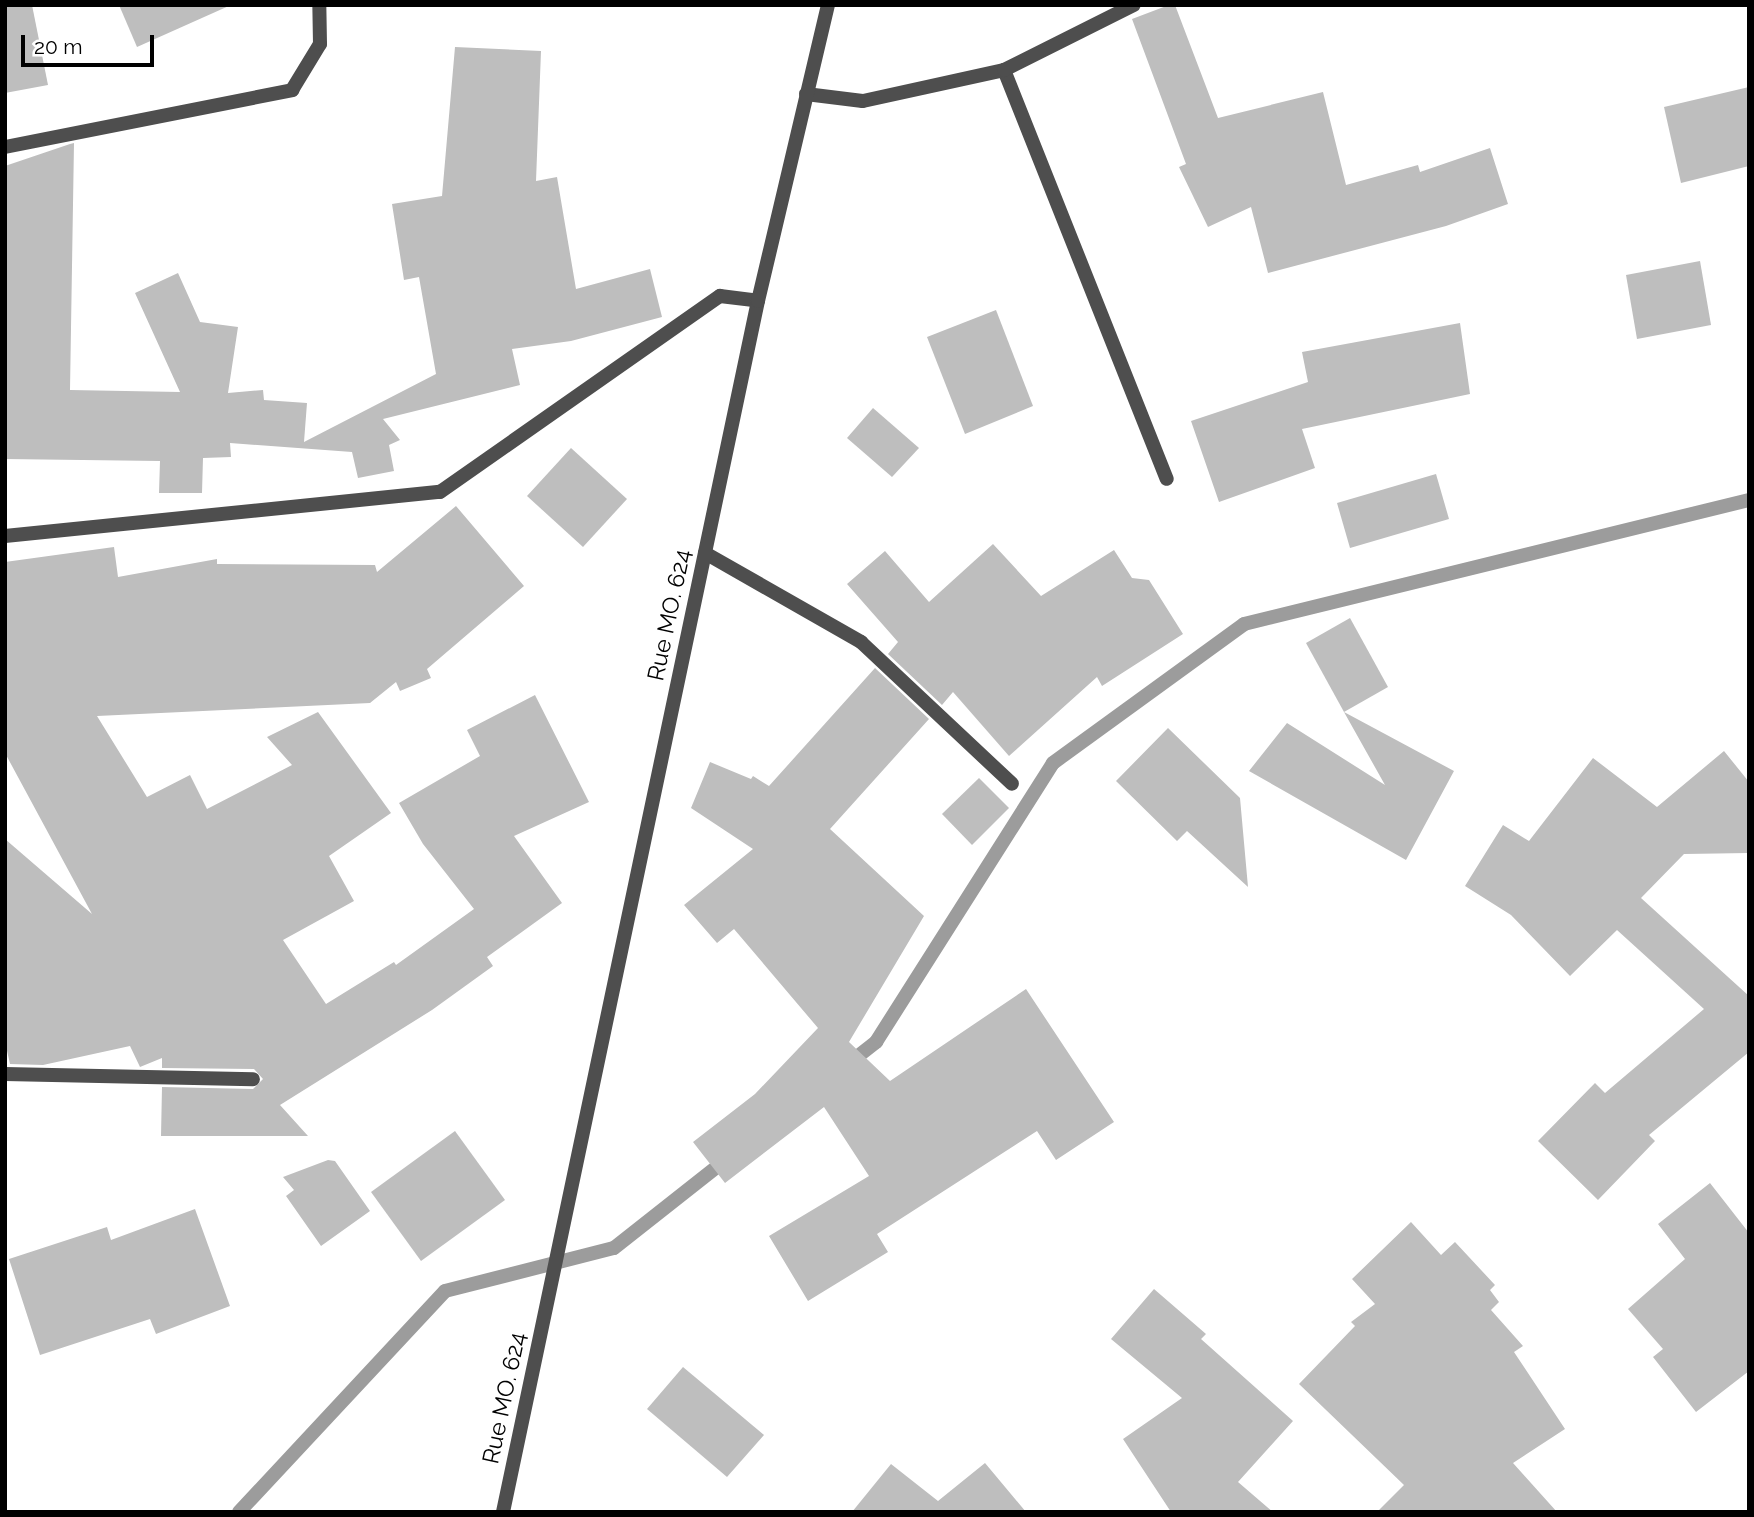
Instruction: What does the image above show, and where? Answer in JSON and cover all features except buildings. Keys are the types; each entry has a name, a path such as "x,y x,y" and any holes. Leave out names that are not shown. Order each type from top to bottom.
{"street":[{"path":"5,147 292,90 320,44 319,5"},
{"name":"Rue MO. 624","path":"503,1512 758,301 828,5"},
{"path":"806,94 863,101 1004,70 1134,5"},
{"path":"1004,70 1167,479"},
{"path":"5,536 440,492 720,296 758,301"},
{"path":"705,553 861,642 1012,784"},
{"path":"5,1074 253,1079"}],"waterway":[{"path":"848,1064 876,1042 1053,763 1244,624 1749,500"},
{"path":"239,1512 445,1291 614,1248 728,1158"}]}
